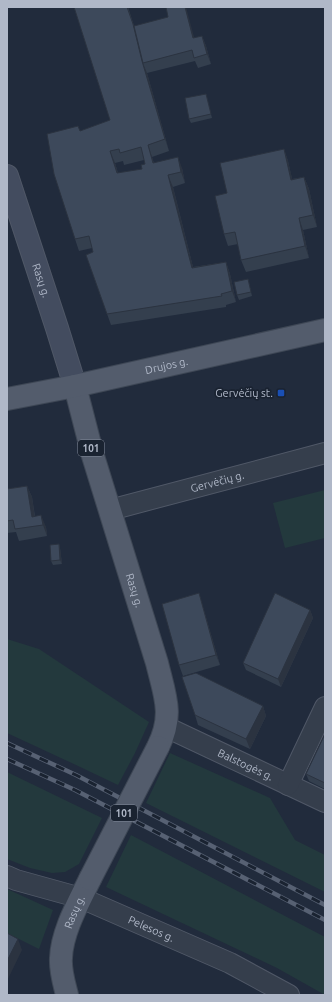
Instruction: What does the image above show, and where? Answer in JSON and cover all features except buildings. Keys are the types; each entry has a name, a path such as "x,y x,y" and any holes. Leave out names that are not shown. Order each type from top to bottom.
{"main road":[{"name":"Rasų g.","path":"7,176 57,328 166,698 167,713 162,737 90,879 64,937 61,958 63,980 67,995"},
{"name":"Drujos g.","path":"7,399 74,386 325,330"}],"street":[{"name":"Gervėčių g.","path":"110,510 325,453"},
{"path":"288,785 325,707"},
{"name":"Balstogės g.","path":"162,737 288,785 325,802"},
{"name":"Pelesos g.","path":"7,876 16,880 81,898 230,963 289,995"}],"green space":[{"path":"325,490 325,538 285,548 273,503"},
{"path":"7,639 39,649 149,722 118,785 7,733"},
{"path":"170,753 270,798 295,840 325,855 325,892 146,803"},
{"path":"7,772 102,818 79,864 65,872 52,873 30,868 7,859"},
{"path":"131,835 325,937 325,995 277,968 106,887"},
{"path":"7,889 53,910 39,949 7,933"}],"railway":[{"path":"7,743 76,775 325,905"},
{"path":"7,759 75,790 325,920"}],"place":[{"name":"Gervėčių st.","path":"281,393"}]}
